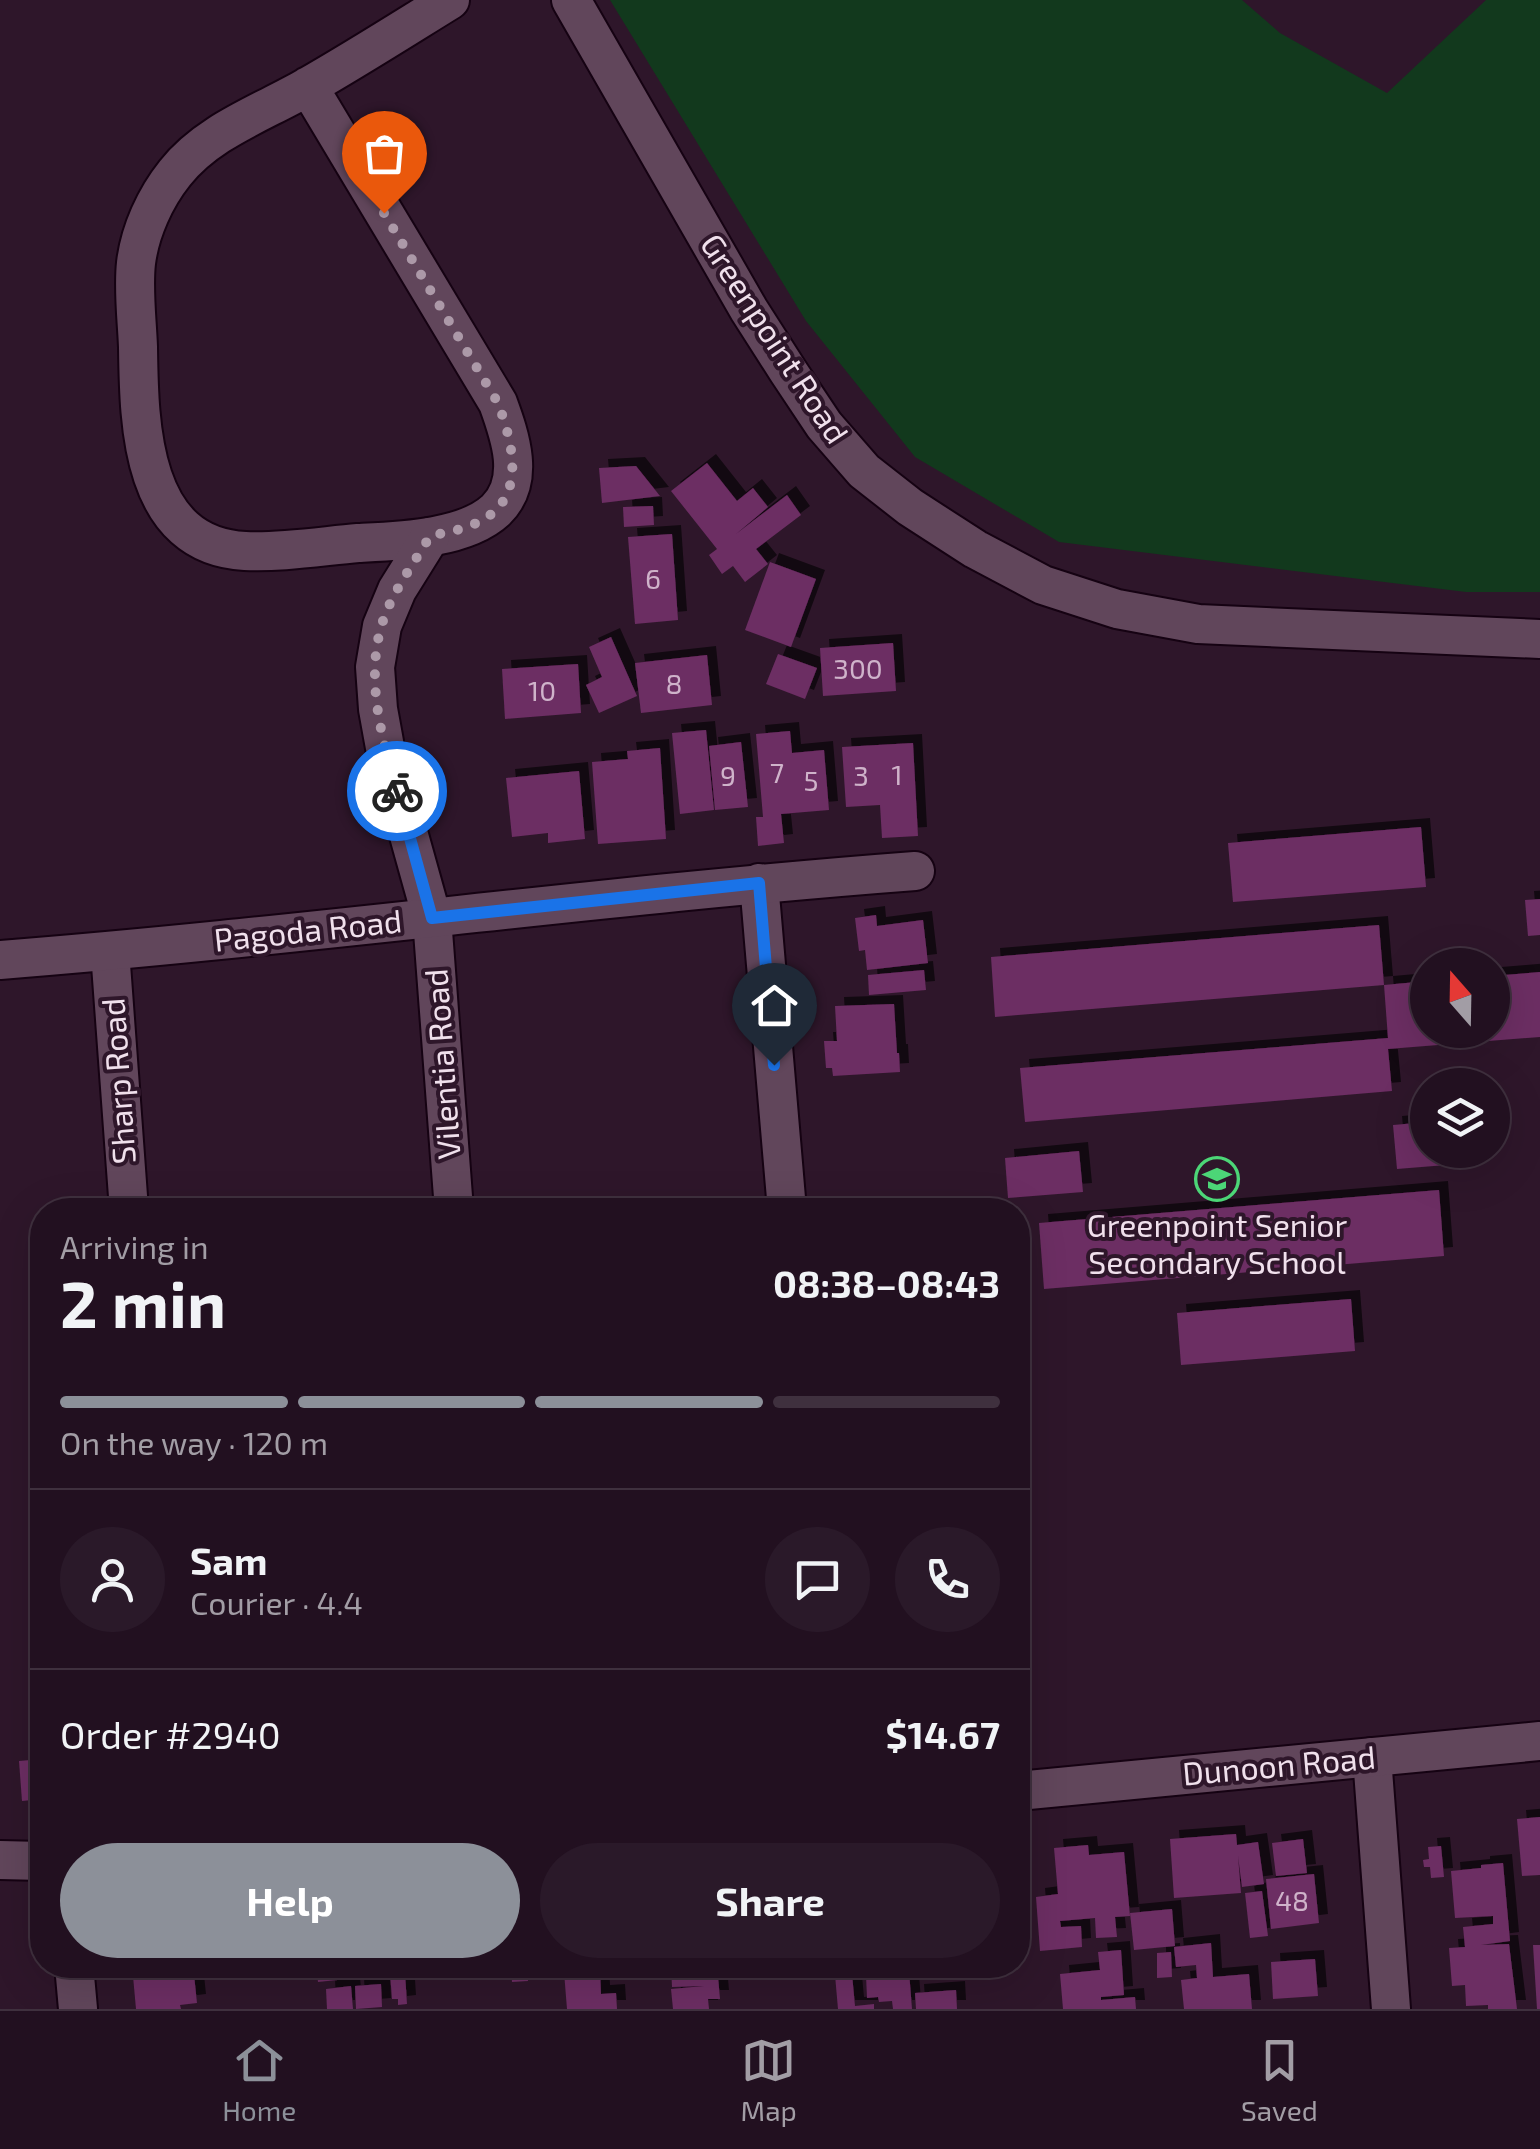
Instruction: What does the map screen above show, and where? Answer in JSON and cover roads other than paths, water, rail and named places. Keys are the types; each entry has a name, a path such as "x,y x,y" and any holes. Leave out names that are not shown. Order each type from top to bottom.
{"street":[{"path":"308,86 498,403 513,456 512,485 498,509 473,525 430,536 243,551 210,544 180,525 160,494 145,457 139,414 136,264 148,215 176,172 212,138 308,86 450,0"},
{"name":"Greenpoint Road","path":"571,0 788,371 824,424 864,471 910,507 975,549 1043,585 1117,610 1198,624 1540,639"},
{"name":"Vilentia Road","path":"430,536 397,590 382,626 375,668 386,753 432,918 453,1198"},
{"name":"Pagoda Road","path":"0,960 110,952 759,883 915,871"},
{"path":"759,883 785,1198"},
{"name":"Sharp Road","path":"110,952 127,1198"},
{"name":"Dunoon Road","path":"1030,1790 1540,1741"},
{"path":"1372,1757 1392,2009"},
{"path":"0,1860 30,1861"},
{"path":"75,1978 78,2009"}],"place":[{"name":"Greenpoint Senior Secondary School","path":"1217,1179"}]}
